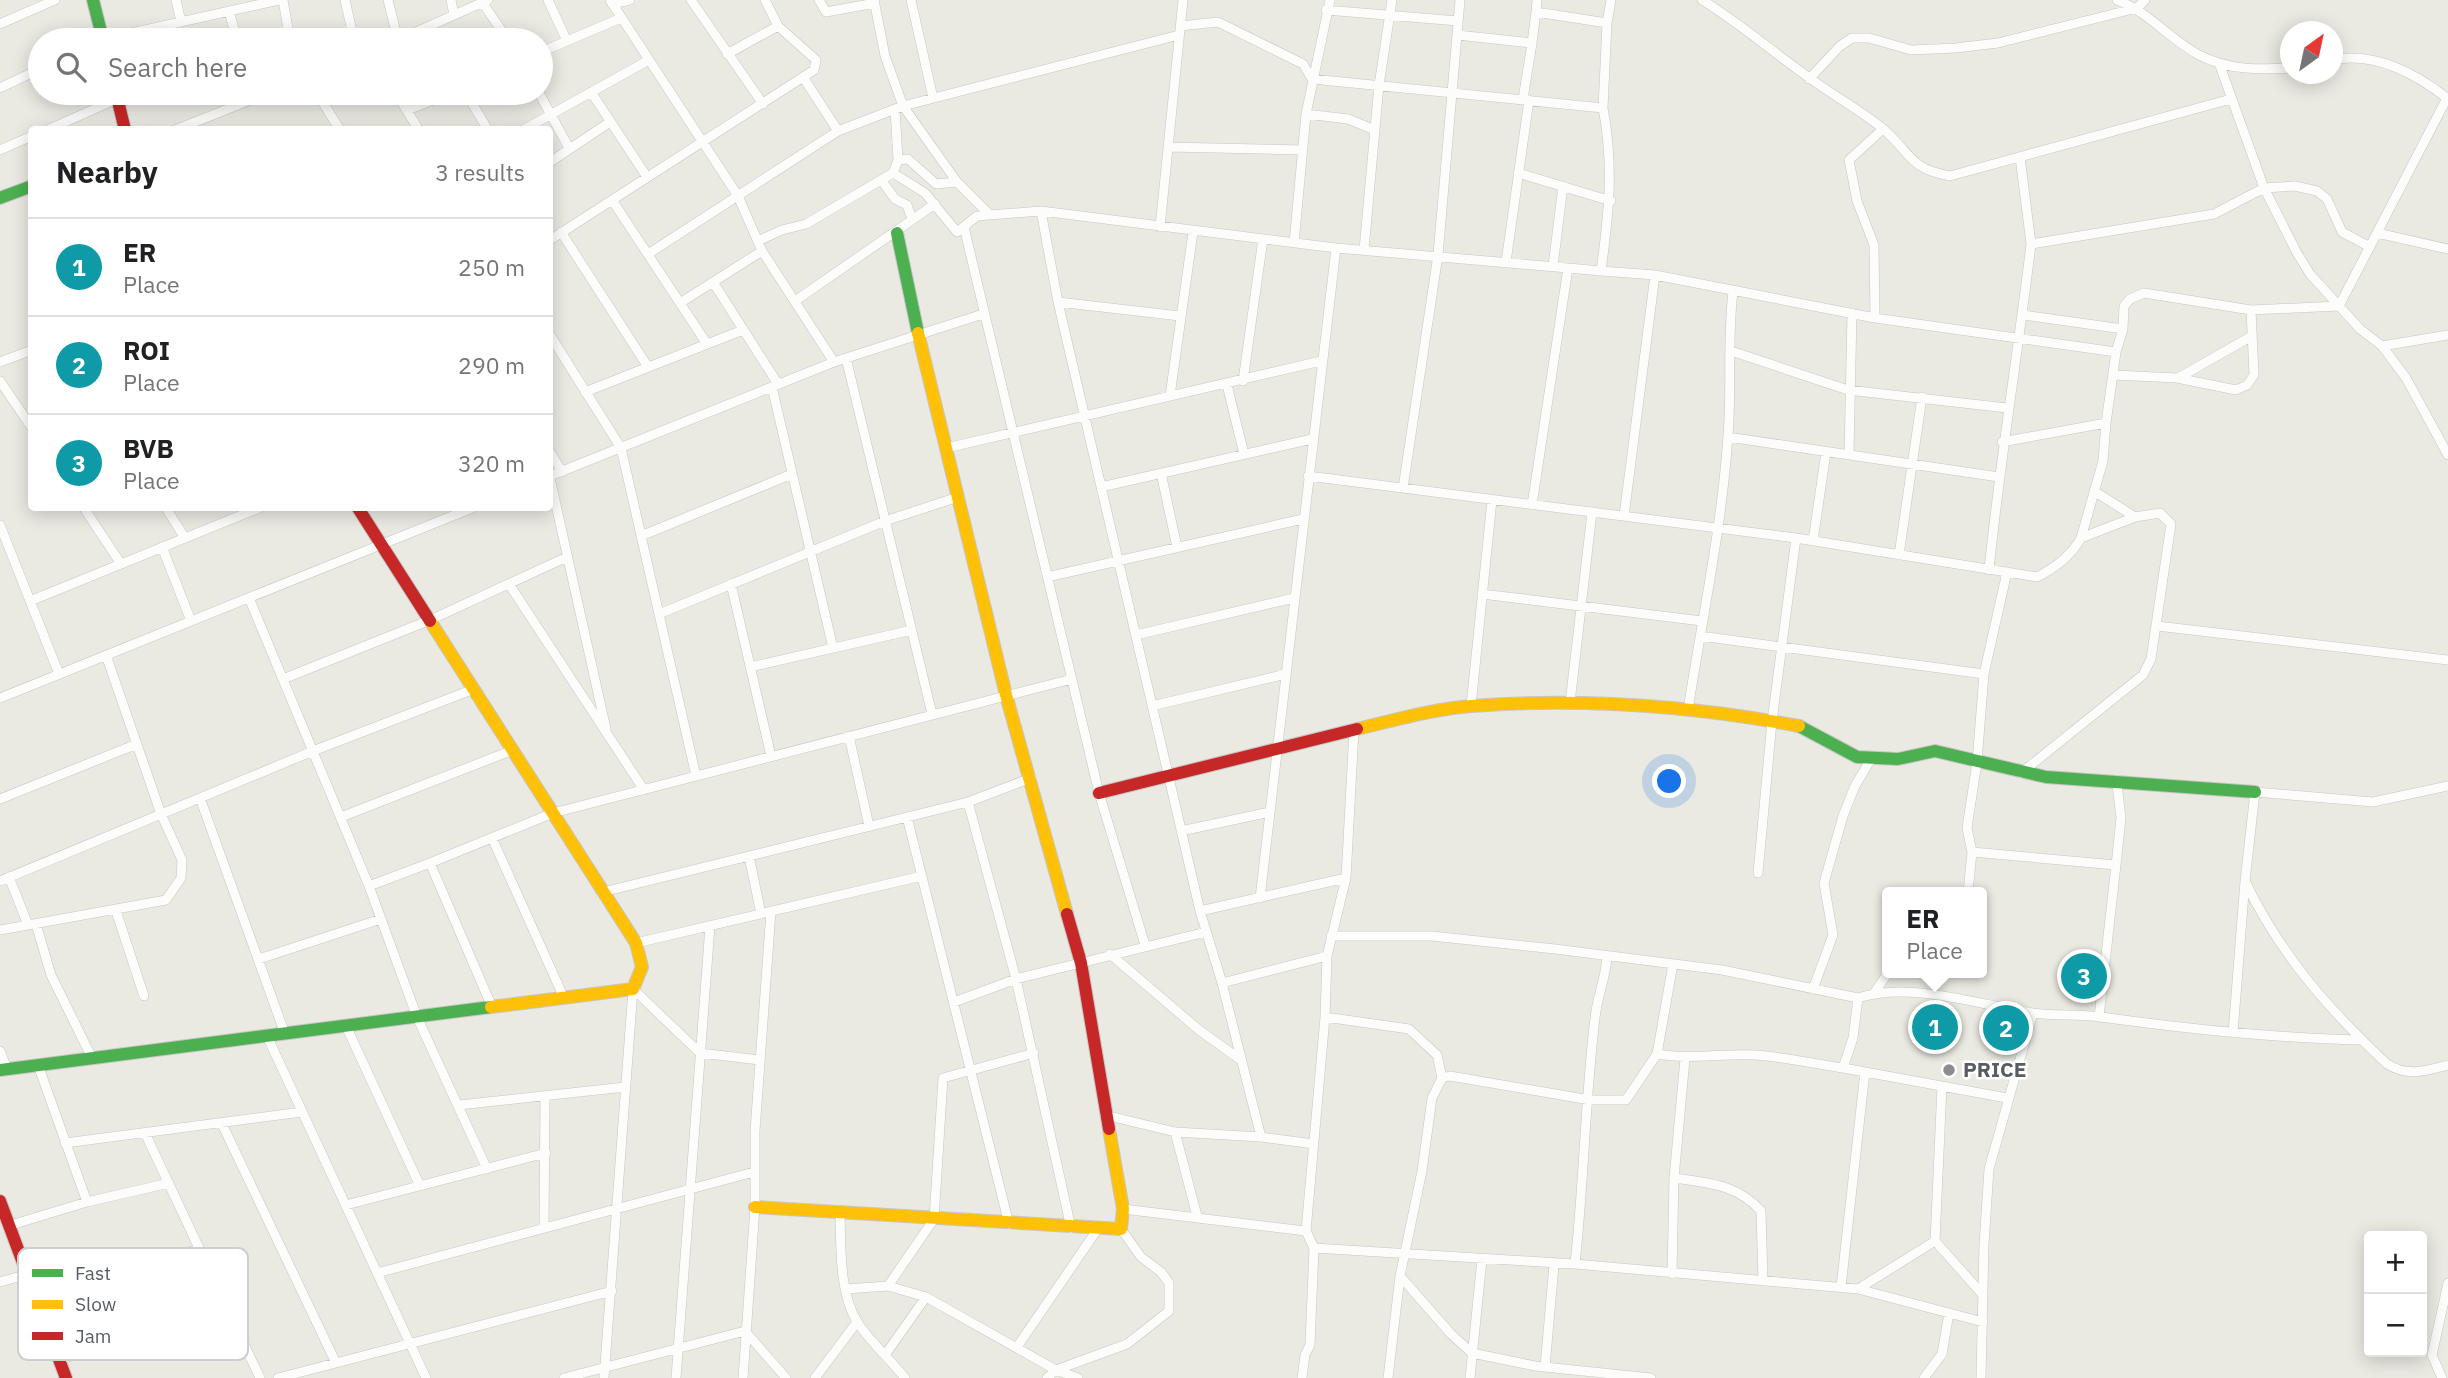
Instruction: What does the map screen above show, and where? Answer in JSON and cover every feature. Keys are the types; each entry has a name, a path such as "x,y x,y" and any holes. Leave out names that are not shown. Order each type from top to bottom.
{"street":[{"path":"0,24 55,0"},
{"path":"93,0 99,28"},
{"path":"176,0 181,22"},
{"path":"155,28 229,11 240,4 281,0 287,28"},
{"path":"345,0 351,28"},
{"path":"388,0 395,28"},
{"path":"451,0 454,15"},
{"path":"548,0 567,41"},
{"path":"630,0 611,2 738,196 760,246 834,362"},
{"path":"691,0 763,104"},
{"path":"553,238 814,70 816,60 778,26 765,0"},
{"path":"680,303 713,282 782,230 806,224 893,173 898,160 899,107 885,56 875,1 826,12 819,0"},
{"path":"911,0 933,98"},
{"path":"1160,228 1183,0"},
{"path":"1364,250 1379,85 1392,0"},
{"path":"1403,488 1438,256 1460,0"},
{"path":"1506,262 1537,0"},
{"path":"1601,271 1611,201 1610,146 1602,108 1611,0"},
{"path":"1702,0 1742,24 1810,79 1883,129 1915,164 1927,172 1950,176 2231,99"},
{"path":"2117,0 2137,8 2197,54 2241,69 2280,68"},
{"path":"1810,79 1840,46 1852,38 1869,38 1911,50 1998,43 2137,8 2145,0"},
{"path":"425,28 485,1 501,28"},
{"path":"1294,243 1306,114 1328,5 1458,21"},
{"path":"229,11 234,28"},
{"path":"1536,12 1607,23"},
{"path":"553,47 621,18"},
{"path":"648,254 838,131 899,107 1180,30 1218,22 1303,64 1312,79"},
{"path":"727,54 778,26"},
{"path":"1457,34 1532,43"},
{"path":"530,126 649,60"},
{"path":"2339,306 2448,99 2411,72 2375,62 2343,60"},
{"path":"2219,63 2264,188 2303,263 2339,306 2382,346 2406,378 2448,455"},
{"path":"0,88 28,75"},
{"path":"803,77 838,131"},
{"path":"1312,79 1602,108"},
{"path":"591,92 647,177"},
{"path":"55,126 98,105"},
{"path":"118,105 124,126"},
{"path":"184,126 232,105"},
{"path":"324,105 338,126"},
{"path":"404,105 417,126"},
{"path":"407,110 420,105"},
{"path":"473,105 486,126"},
{"path":"546,105 569,148"},
{"path":"899,107 957,181 990,215"},
{"path":"1306,114 1348,119 1375,130"},
{"path":"203,118 207,126"},
{"path":"553,160 610,122"},
{"path":"1875,318 1874,245 1857,201 1849,160 1883,129"},
{"path":"0,150 28,138"},
{"path":"1168,147 1303,150"},
{"path":"1989,570 2002,442 2020,340 2031,244 2020,157"},
{"path":"898,160 908,159 936,184 957,181"},
{"path":"893,173 914,184 935,204 957,232 972,218 1041,211 1336,248 1654,275 1875,318 2116,352"},
{"path":"1518,173 1611,201"},
{"path":"882,181 895,199 907,205 912,219"},
{"path":"1553,266 1563,186"},
{"path":"2031,244 2214,214 2264,188 2295,186 2317,191 2327,199 2342,232 2370,247"},
{"path":"0,198 28,188"},
{"path":"612,200 707,344"},
{"path":"795,302 935,204"},
{"path":"1041,211 1058,302 1168,777 1200,911 1222,983 1261,1137"},
{"path":"964,227 1099,793 1145,945"},
{"path":"561,232 648,367"},
{"path":"1170,396 1193,232"},
{"path":"897,233 918,333 1006,695 1081,963 1123,1209 1121,1228 1141,1257 1161,1272 1170,1283 1169,1311 1127,1344 1056,1370 1048,1378"},
{"path":"2377,233 2448,249"},
{"path":"1243,381 1263,239"},
{"path":"1260,898 1336,248"},
{"path":"1532,505 1568,268"},
{"path":"1624,516 1654,275"},
{"path":"713,282 775,386 792,474 833,648"},
{"path":"1688,710 1728,437 1731,351 1727,335 1733,292"},
{"path":"1308,476 1796,538 2037,577 2051,570 2075,550 2081,538 2103,461 2116,352 2123,329 2124,306 2130,299 2144,293 2251,310 2339,306"},
{"path":"1058,302 1180,316"},
{"path":"2114,375 2177,379 2236,390 2247,385 2254,375 2251,310"},
{"path":"1849,455 1848,390 1852,313"},
{"path":"553,476 834,362 983,314"},
{"path":"2023,315 2123,329"},
{"path":"585,392 743,330"},
{"path":"2382,346 2448,335"},
{"path":"2177,379 2252,336"},
{"path":"553,340 621,448 696,776"},
{"path":"1731,351 1848,390 2007,408"},
{"path":"0,362 28,352"},
{"path":"846,358 932,714"},
{"path":"946,448 1227,385 1321,361"},
{"path":"0,381 28,422"},
{"path":"1227,385 1244,454"},
{"path":"1899,555 1922,397"},
{"path":"2002,442 2106,423"},
{"path":"1728,437 1998,477"},
{"path":"1101,487 1312,439"},
{"path":"1813,541 1826,452"},
{"path":"553,458 562,472"},
{"path":"1161,473 1177,547"},
{"path":"641,536 792,474"},
{"path":"553,491 606,729"},
{"path":"2094,491 2135,517"},
{"path":"659,614 885,521 958,497"},
{"path":"1471,706 1492,499"},
{"path":"86,511 121,564"},
{"path":"168,511 185,538"},
{"path":"30,601 249,511"},
{"path":"360,511 636,943 642,967 633,989 604,1373"},
{"path":"0,698 382,544 450,511"},
{"path":"1570,703 1592,512"},
{"path":"2021,773 2143,675 2149,666 2171,524 2160,513 2135,517 2081,538"},
{"path":"1047,577 1303,519"},
{"path":"0,525 59,674"},
{"path":"1758,873 1772,721 1796,538"},
{"path":"162,547 191,621"},
{"path":"283,679 430,620 567,557"},
{"path":"1968,887 1972,852 1967,828 1977,762 1984,674 2007,572"},
{"path":"509,584 644,790"},
{"path":"731,584 771,756"},
{"path":"1482,594 1702,621"},
{"path":"249,598 369,886 416,1017 487,1168"},
{"path":"1136,635 1294,598"},
{"path":"2157,626 2448,660"},
{"path":"750,667 912,630"},
{"path":"1700,636 1984,674"},
{"path":"0,930 166,900 181,878 181,860 161,814 106,655"},
{"path":"1152,706 1286,674"},
{"path":"369,886 553,813 1072,679"},
{"path":"92,1058 51,975 32,925 5,879 313,751 474,689"},
{"path":"1099,793 1354,730 1471,706 1570,703 1688,710 1772,721 1799,726 1857,757 1898,759 1935,751 1977,762 1989,762 2021,773 2117,784 2233,788 2373,802 2448,786"},
{"path":"1303,1378 1305,1355 1310,1345 1314,1248 1306,1231 1325,1017 1327,956 1346,878 1354,730"},
{"path":"849,736 869,826"},
{"path":"0,799 136,744"},
{"path":"341,817 513,750"},
{"path":"1813,989 1832,936 1824,883 1843,816 1855,786 1871,758"},
{"path":"603,892 968,802 1031,778"},
{"path":"2099,1017 2121,818 2117,784"},
{"path":"2233,1033 2255,792"},
{"path":"200,798 285,1034"},
{"path":"968,802 1016,979 1071,1228"},
{"path":"1181,831 1270,812"},
{"path":"907,817 1009,1224"},
{"path":"492,838 564,998"},
{"path":"1972,852 2116,865"},
{"path":"749,856 761,914"},
{"path":"430,863 492,1007"},
{"path":"636,943 922,876"},
{"path":"1200,911 1346,878"},
{"path":"2245,881 2270,931 2295,968 2361,1040 2399,1072 2414,1073 2448,1065"},
{"path":"116,911 144,996"},
{"path":"743,1378 755,1207 754,1172 760,1060 772,911"},
{"path":"259,959 381,919"},
{"path":"676,1378 710,926"},
{"path":"954,1002 1016,979 1206,932"},
{"path":"1331,936 1432,936 1722,970 1858,998 1874,993 1957,996 2032,1013 2099,1017 2293,1039 2361,1040"},
{"path":"1110,954 1199,1030 1241,1060"},
{"path":"1222,983 1327,956"},
{"path":"1575,1264 1595,1016 1606,980 1607,956"},
{"path":"1442,1078 1450,1076 1590,1100 1626,1100 1657,1054 1673,964"},
{"path":"1874,993 1884,978"},
{"path":"0,1051 4,1070 633,989"},
{"path":"633,989 700,1053 760,1060"},
{"path":"1843,1068 1853,1038 1858,998"},
{"path":"1981,1378 1989,1169 2032,1013"},
{"path":"1325,1017 1409,1029 1437,1055 1442,1078 1432,1098 1422,1171 1404,1253 1388,1378"},
{"path":"346,1026 419,1186"},
{"path":"267,1036 426,1378"},
{"path":"888,1286 933,1219 940,1083 947,1076 1034,1054"},
{"path":"1657,1054 1685,1059 1715,1055 1757,1055 2007,1098"},
{"path":"1672,1274 1674,1178 1685,1059"},
{"path":"38,1065 87,1202"},
{"path":"1841,1287 1865,1072"},
{"path":"1942,1086 1935,1241 1983,1296"},
{"path":"459,1105 625,1087"},
{"path":"544,1228 545,1097"},
{"path":"65,1143 302,1112"},
{"path":"1105,1115 1175,1132 1261,1137 1314,1144"},
{"path":"222,1124 336,1363"},
{"path":"1175,1132 1196,1216"},
{"path":"145,1133 200,1248"},
{"path":"346,1205 546,1153"},
{"path":"377,1273 754,1172"},
{"path":"1674,1178 1725,1186 1748,1196 1761,1211 1763,1281"},
{"path":"11,1226 87,1202 169,1183"},
{"path":"1,1206 19,1248"},
{"path":"755,1207 1071,1228 1121,1228"},
{"path":"1123,1209 1144,1214 1196,1216 1306,1231"},
{"path":"840,1214 846,1289 857,1322 905,1378"},
{"path":"1017,1347 1099,1227"},
{"path":"1858,1289 1935,1241"},
{"path":"1314,1248 1555,1265 1575,1264 1841,1287 1858,1289 1983,1322"},
{"path":"1470,1378 1482,1259"},
{"path":"1545,1367 1555,1265"},
{"path":"1400,1276 1451,1334 1472,1353 1545,1367 1651,1378"},
{"path":"0,1282 18,1277"},
{"path":"2442,1378 2431,1355 2444,1310 2448,1283"},
{"path":"846,1289 888,1286 926,1297 1056,1370 1078,1378"},
{"path":"278,1378 612,1291"},
{"path":"885,1355 926,1297"},
{"path":"1924,1378 1942,1354 1949,1313"},
{"path":"815,1378 857,1322"},
{"path":"564,1378 604,1373 745,1331"},
{"path":"745,1331 757,1349 786,1378"},
{"path":"248,1353 260,1378"},
{"path":"60,1360 66,1378"}],"traffic: fast":[{"path":"93,0 100,28"},
{"path":"0,198 28,188"},
{"path":"897,233 918,333"},
{"path":"1799,726 1857,757 1898,759 1935,751 2046,777 2255,792"},
{"path":"0,1070 491,1007"}],"traffic: slow":[{"path":"918,333 1006,695 1067,914"},
{"path":"430,621 636,943 642,967 633,989 491,1007"},
{"path":"1357,729 1457,707 1554,703 1677,709 1799,726"},
{"path":"755,1207 1121,1229 1123,1209 1109,1129"}],"traffic: jam":[{"path":"119,105 124,126"},
{"path":"360,511 430,621"},
{"path":"1099,793 1357,729"},
{"path":"1067,914 1081,963 1109,1129"},
{"path":"0,1201 18,1249"},
{"path":"59,1360 66,1378"}],"place":[{"name":"BVB","path":"2084,976"},
{"name":"ER","path":"1935,1027"},
{"name":"ROI","path":"2006,1028"},
{"name":"PRICE","path":"1949,1070"}]}
